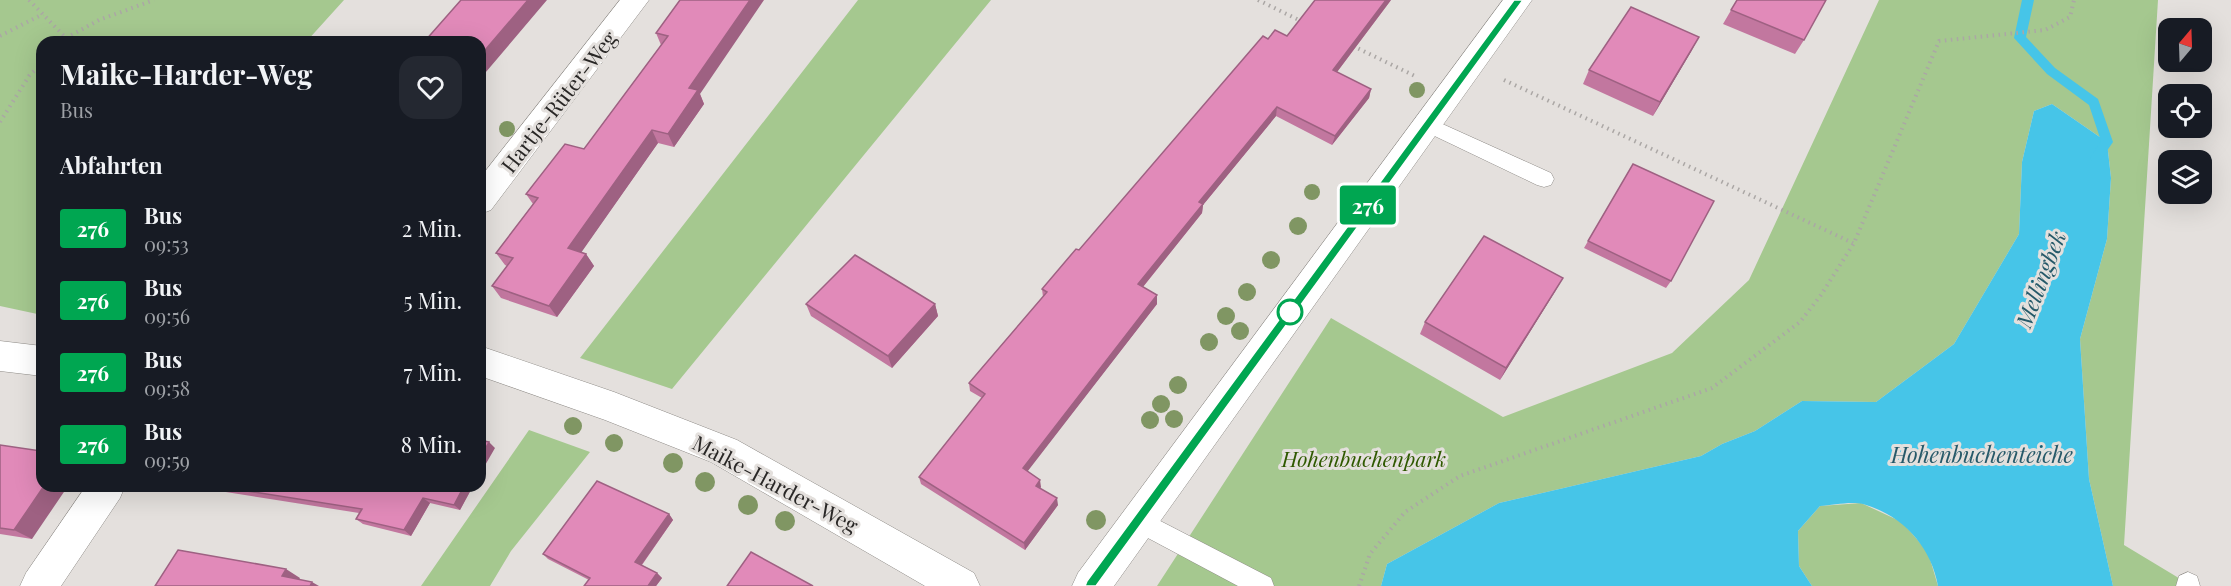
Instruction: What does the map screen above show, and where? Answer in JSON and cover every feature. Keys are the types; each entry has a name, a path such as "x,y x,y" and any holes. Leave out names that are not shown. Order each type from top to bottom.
{"street":[{"name":"Hartje-Rüter-Weg","path":"486,193 635,0"},
{"path":"1091,586 1518,0"},
{"path":"0,356 36,360"},
{"name":"Maike-Harder-Weg","path":"486,364 614,408 724,451 961,586"},
{"path":"39,586 102,492"}],"lane":[{"path":"1427,124 1544,179"},
{"path":"1139,521 1262,586"}],"path":[{"path":"29,0 61,36"},
{"path":"71,36 99,20 154,0"},
{"path":"1258,0 1308,24"},
{"path":"1359,586 1370,554 1405,512 1460,476 1712,388 1800,322 1821,295 1854,243 1939,41 1997,33 2045,30 2070,17 2074,0"},
{"path":"0,36 43,14"},
{"path":"1349,44 1450,93"},
{"path":"0,122 29,76 36,69"},
{"path":"1504,80 1854,243"}],"green space":[{"path":"0,0 344,0 311,36 36,36 36,314 0,306"},
{"path":"858,0 991,0 672,389 580,358"},
{"name":"Hohenbuchenpark","path":"1879,0 2158,0 2124,545 2192,586 2113,586 2089,479 2080,339 2107,239 2111,178 2107,142 2052,104 2034,111 2022,162 2019,234 1954,344 1876,402 1802,401 1755,431 1722,444 1701,456 1499,503 1387,564 1381,586 1157,586 1331,318 1503,417 1672,353 1749,280"},
{"path":"529,430 590,452 511,551 490,586 421,586"},
{"path":"1861,503 1902,522 1928,552 1938,586 1812,586 1799,566 1798,531 1820,506"}],"water":[{"name":"Hohenbuchenteiche","path":"2052,104 2107,142 2111,178 2107,239 2080,339 2089,479 2113,586 1938,586 1929,558 1921,545 1902,524 1877,509 1853,503 1820,506 1798,531 1799,566 1812,586 1381,586 1387,564 1499,503 1701,456 1722,444 1755,431 1802,401 1876,402 1954,344 2019,234 2022,162 2034,111"}],"building":[{"path":"461,0 528,0 486,49 486,36 429,36"},
{"path":"680,0 750,0 689,88 698,90 668,134 652,130 568,248 586,254 549,306 492,286 513,258 496,253 538,198 526,194 565,144 584,149 668,36 656,33"},
{"path":"1315,0 1386,0 1333,70 1371,89 1335,136 1277,107 1199,202 1203,204 1138,284 1157,295 1023,468 1040,480 1036,486 1057,498 1024,543 919,477 985,394 969,383 1047,292 1042,289 1076,249 1079,250 1263,36 1268,39 1275,30 1287,36"},
{"path":"1737,0 1826,0 1804,40 1731,10"},
{"path":"1631,7 1699,37 1660,102 1589,70"},
{"path":"1633,164 1714,201 1671,281 1588,241"},
{"path":"1484,236 1563,278 1506,368 1425,322"},
{"path":"855,255 935,304 888,356 806,304"},
{"path":"0,445 36,450 36,492 40,492 14,530 0,528"},
{"path":"597,481 669,514 635,562 657,573 648,586 584,586 590,578 543,554"},
{"path":"253,492 461,492 454,505 423,498 404,530 356,519 362,509"},
{"path":"178,550 286,569 282,576 312,582 310,586 155,586"},
{"path":"751,552 813,586 727,586"}],"waterway":[{"name":"Mellingbek","path":"2028,0 2020,38 2051,71 2094,102 2107,142 2096,158"}],"bus line":[{"name":"276","path":"1091,586 1518,0"}]}
